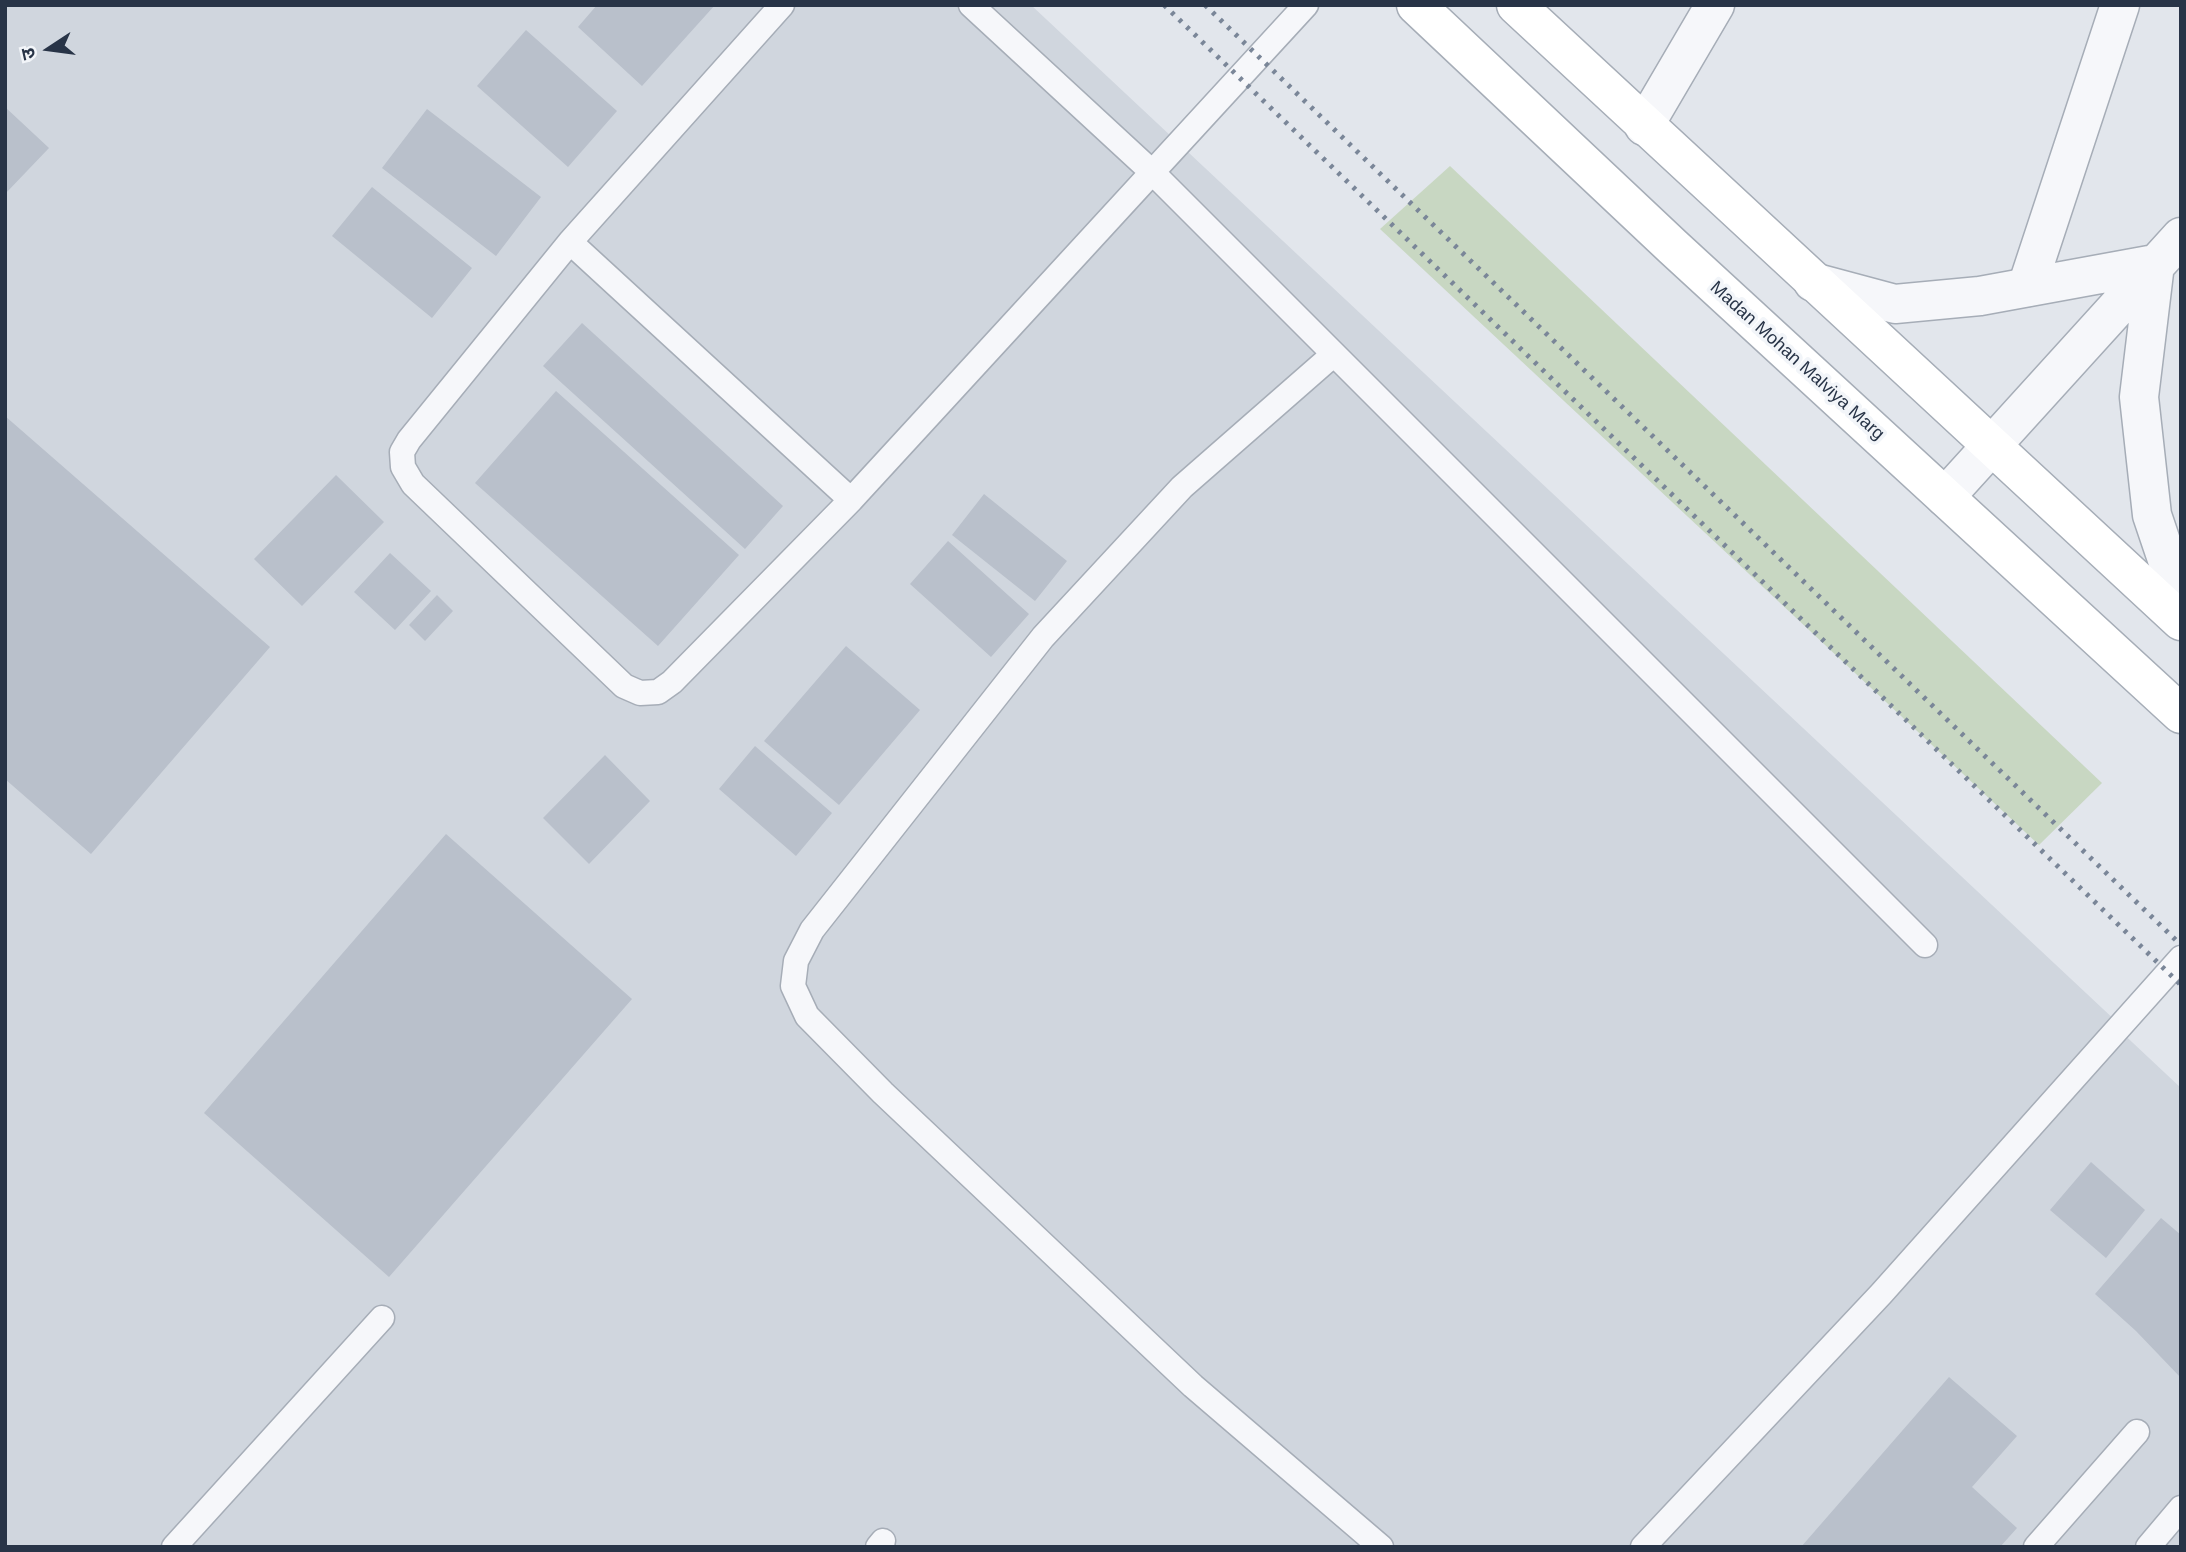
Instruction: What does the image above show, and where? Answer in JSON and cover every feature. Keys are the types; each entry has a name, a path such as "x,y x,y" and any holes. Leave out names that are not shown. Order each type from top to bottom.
{"main road":[{"name":"Madan Mohan Malviya Marg","path":"1416,5 1673,247 2181,714"},
{"path":"1516,5 2181,621"}],"street":[{"path":"1644,126 1715,5"},
{"path":"2027,287 2120,5"},
{"path":"1945,497 2181,237"},
{"path":"1813,282 1895,304 1980,296 2155,264"},
{"path":"2155,264 2139,397 2152,515 2181,601"}],"lane":[{"path":"782,5 570,242 402,452 403,467 413,484 624,686 640,693 658,692 672,682 851,500 1306,5"},
{"path":"971,5 1152,172 1925,945"},
{"path":"570,242 851,500"},
{"path":"1334,354 1182,487 1043,636 812,930 796,961 793,986 807,1016 883,1093 1193,1385 1381,1547"},
{"path":"1643,1547 1881,1294 2181,958"},
{"path":"174,1547 382,1318"},
{"path":"2036,1547 2137,1432"},
{"path":"2148,1547 2181,1508"}],"shaded area":[{"path":"5,5 1031,5 2118,1023 2116,1027 2181,1088 2181,1547 5,1547"}],"green space":[{"path":"1450,166 2102,783 2039,845 1380,229"}],"building":[{"path":"597,5 715,5 642,86 578,27"},
{"path":"526,30 617,111 568,167 477,86"},
{"path":"5,107 49,148 5,194"},
{"path":"427,109 541,197 496,256 382,168"},
{"path":"372,187 472,268 432,318 332,236"},
{"path":"582,323 783,506 745,549 543,366"},
{"path":"556,391 739,555 658,646 475,483"},
{"path":"5,416 270,647 91,854 5,779"},
{"path":"336,475 384,522 302,606 254,559"},
{"path":"984,494 1067,561 1035,601 952,535"},
{"path":"948,541 1029,614 991,657 910,584"},
{"path":"390,553 431,591 395,630 354,592"},
{"path":"437,595 453,611 425,641 409,625"},
{"path":"846,646 920,710 839,805 764,741"},
{"path":"755,746 832,813 796,856 719,789"},
{"path":"605,755 650,801 589,864 543,818"},
{"path":"446,834 632,999 389,1277 204,1113"},
{"path":"2091,1162 2145,1210 2106,1258 2050,1210"},
{"path":"2161,1218 2181,1235 2181,1378 2136,1331 2095,1294"},
{"path":"1949,1377 2017,1436 1972,1487 2017,1528 2000,1547 1801,1547"}],"railway":[{"path":"1164,5 2181,985"},
{"path":"1205,5 2181,945"}]}
